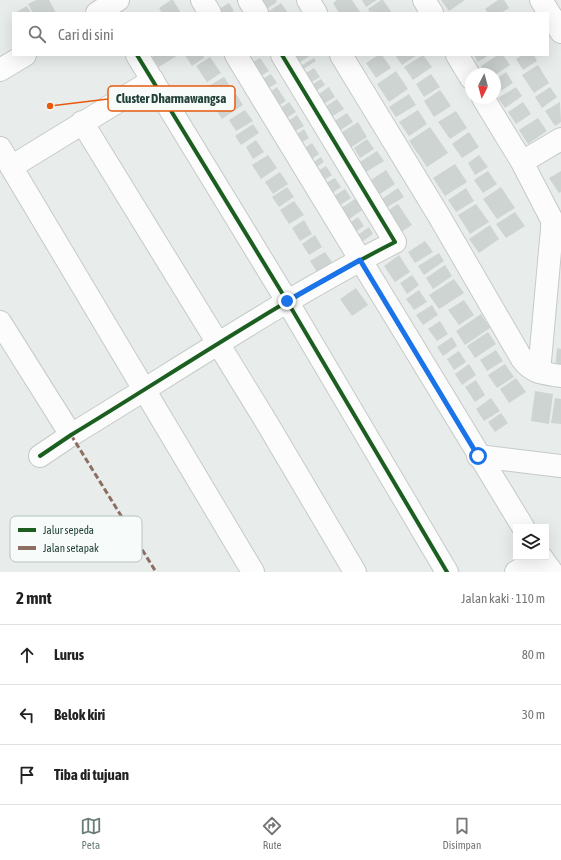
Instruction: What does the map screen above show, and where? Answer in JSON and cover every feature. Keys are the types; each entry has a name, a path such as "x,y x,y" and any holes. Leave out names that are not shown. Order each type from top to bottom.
{"street":[{"path":"202,0 209,12"},
{"path":"249,0 256,12"},
{"path":"308,0 315,12"},
{"path":"424,0 431,12"},
{"path":"541,0 548,12"},
{"path":"549,13 561,32"},
{"path":"138,56 287,301 447,572"},
{"path":"237,56 520,524"},
{"path":"40,456 71,435 287,301 395,242 283,56"},
{"path":"342,56 435,209 522,359 528,366 539,372 561,376"},
{"path":"458,56 465,68"},
{"path":"11,167 82,122 153,80"},
{"path":"487,104 522,162 552,220 539,372"},
{"path":"82,122 267,423 356,572"},
{"path":"522,162 561,139"},
{"path":"0,148 252,572"},
{"path":"0,322 71,435"},
{"path":"478,456 561,466"},
{"path":"516,572 536,560"},
{"path":"543,560 552,572"}],"building":[{"path":"36,0 49,0 55,12 32,12 28,4"},
{"path":"173,0 180,12 161,12 159,8"},
{"path":"261,0 276,0 277,2 265,10"},
{"path":"337,0 352,0 360,12 338,12 333,3"},
{"path":"362,0 377,0 366,7"},
{"path":"383,0 391,12 370,12 368,9"},
{"path":"441,0 465,0 449,11"},
{"path":"498,0 504,0 509,8 503,12 487,12 485,9"},
{"path":"229,3 234,11 217,12 216,11"},
{"path":"281,3 287,12 268,12"},
{"path":"27,6 30,12 17,12"},
{"path":"154,56 176,56 159,67 152,57"},
{"path":"186,56 203,56 204,58 192,66"},
{"path":"296,56 309,56 300,62"},
{"path":"376,56 383,56 391,68 376,78 366,63"},
{"path":"396,56 416,56 402,65"},
{"path":"424,56 432,67 413,80 404,67"},
{"path":"475,56 487,56 478,62"},
{"path":"496,56 504,56 510,65 501,71 501,68 482,68 481,66"},
{"path":"520,56 534,56 537,61 523,70 516,59"},
{"path":"210,57 221,73 207,82 196,66"},
{"path":"260,58 269,71 256,79 247,66"},
{"path":"314,58 316,61 302,70 299,67"},
{"path":"538,65 549,83 534,93 522,75"},
{"path":"314,68 320,77 312,82 306,73"},
{"path":"396,71 408,89 389,102 377,84"},
{"path":"506,72 513,83 501,91 501,76"},
{"path":"271,74 277,83 263,91 257,82"},
{"path":"431,74 440,87 424,97 416,84"},
{"path":"224,77 230,86 213,97 207,87"},
{"path":"321,79 325,85 314,92 310,86"},
{"path":"277,87 286,101 275,108 266,95"},
{"path":"329,87 335,97 322,105 316,96"},
{"path":"516,87 522,96 505,108 501,102 501,96"},
{"path":"550,87 557,97 542,108 535,97"},
{"path":"440,90 451,106 434,117 424,101"},
{"path":"236,94 243,105 222,119 215,108"},
{"path":"409,94 416,105 396,117 389,107"},
{"path":"337,99 344,109 328,119 322,109"},
{"path":"289,102 296,112 285,119 278,110"},
{"path":"523,102 531,114 516,124 508,112"},
{"path":"560,102 561,122 555,126 545,111"},
{"path":"245,110 253,121 236,131 229,120"},
{"path":"418,110 427,124 409,136 399,122"},
{"path":"456,111 467,128 450,139 438,122"},
{"path":"347,113 353,122 339,131 333,122"},
{"path":"297,115 304,126 292,133 285,123"},
{"path":"538,118 547,131 528,144 519,130"},
{"path":"358,122 367,137 350,148 341,133"},
{"path":"253,124 259,133 241,145 235,136"},
{"path":"430,127 448,153 427,167 409,141"},
{"path":"304,129 309,138 296,146 291,138"},
{"path":"469,132 479,147 462,158 452,144"},
{"path":"367,139 374,149 360,158 354,148"},
{"path":"256,140 264,152 253,159 246,147"},
{"path":"312,143 319,154 306,163 299,152"},
{"path":"377,151 384,161 366,172 360,162"},
{"path":"268,155 277,168 261,179 252,165"},
{"path":"479,155 488,167 475,175 468,163"},
{"path":"321,157 324,162 312,170 309,165"},
{"path":"455,164 467,182 445,196 433,178"},
{"path":"326,166 332,175 321,182 315,173"},
{"path":"386,170 395,184 380,194 371,180"},
{"path":"488,171 497,184 483,193 474,180"},
{"path":"561,171 561,192 559,193 549,178"},
{"path":"280,172 288,184 273,194 265,182"},
{"path":"335,178 341,187 328,196 321,186"},
{"path":"287,187 294,197 279,207 272,197"},
{"path":"501,187 515,208 497,219 483,199"},
{"path":"398,188 404,197 384,209 379,201"},
{"path":"466,188 474,201 456,212 448,200"},
{"path":"345,189 351,198 337,207 331,198"},
{"path":"358,197 365,208 348,220 340,209"},
{"path":"294,201 304,215 289,224 280,210"},
{"path":"398,204 412,225 398,234 384,213"},
{"path":"476,204 489,222 470,234 458,215"},
{"path":"515,212 525,226 506,238 496,224"},
{"path":"358,217 364,226 351,235 345,226"},
{"path":"304,220 312,234 300,241 292,228"},
{"path":"490,225 499,239 479,253 469,239"},
{"path":"369,227 373,234 356,246 352,239"},
{"path":"315,235 322,247 309,255 302,244"},
{"path":"425,241 433,252 415,263 408,252"},
{"path":"325,252 332,262 317,272 310,261"},
{"path":"439,253 444,261 424,275 418,266"},
{"path":"399,255 410,272 395,282 384,266"},
{"path":"445,265 452,276 433,289 426,278"},
{"path":"412,275 419,285 407,294 400,283"},
{"path":"454,279 464,293 439,309 429,295"},
{"path":"356,288 368,305 352,316 340,299"},
{"path":"419,290 427,302 414,310 406,299"},
{"path":"464,300 474,315 459,325 448,310"},
{"path":"432,305 438,315 423,325 416,315"},
{"path":"481,314 490,328 465,345 456,331"},
{"path":"440,321 448,334 437,341 428,329"},
{"path":"488,332 496,344 475,358 467,346"},
{"path":"452,337 457,346 443,356 437,347"},
{"path":"557,348 561,349 561,373 555,372"},
{"path":"496,350 503,361 487,371 480,360"},
{"path":"459,351 466,362 454,370 447,359"},
{"path":"469,364 476,375 462,385 455,374"},
{"path":"505,364 514,377 497,388 488,375"},
{"path":"516,378 526,392 509,403 500,389"},
{"path":"476,380 485,395 475,402 465,387"},
{"path":"535,391 553,394 549,424 531,421"},
{"path":"491,398 500,411 484,421 476,409"},
{"path":"555,398 561,399 561,424 551,423"},
{"path":"501,413 508,423 495,432 488,422"}],"marked path":[{"path":"71,435 121,516"},
{"path":"142,549 156,572"}],"cycle path":[{"path":"138,56 287,301 447,572"},
{"path":"40,456 71,435 271,311 395,242 283,56"}],"place":[{"name":"Cluster Dharmawangsa","path":"50,106"}],"route":[{"path":"287,301 360,260 478,456"}]}
